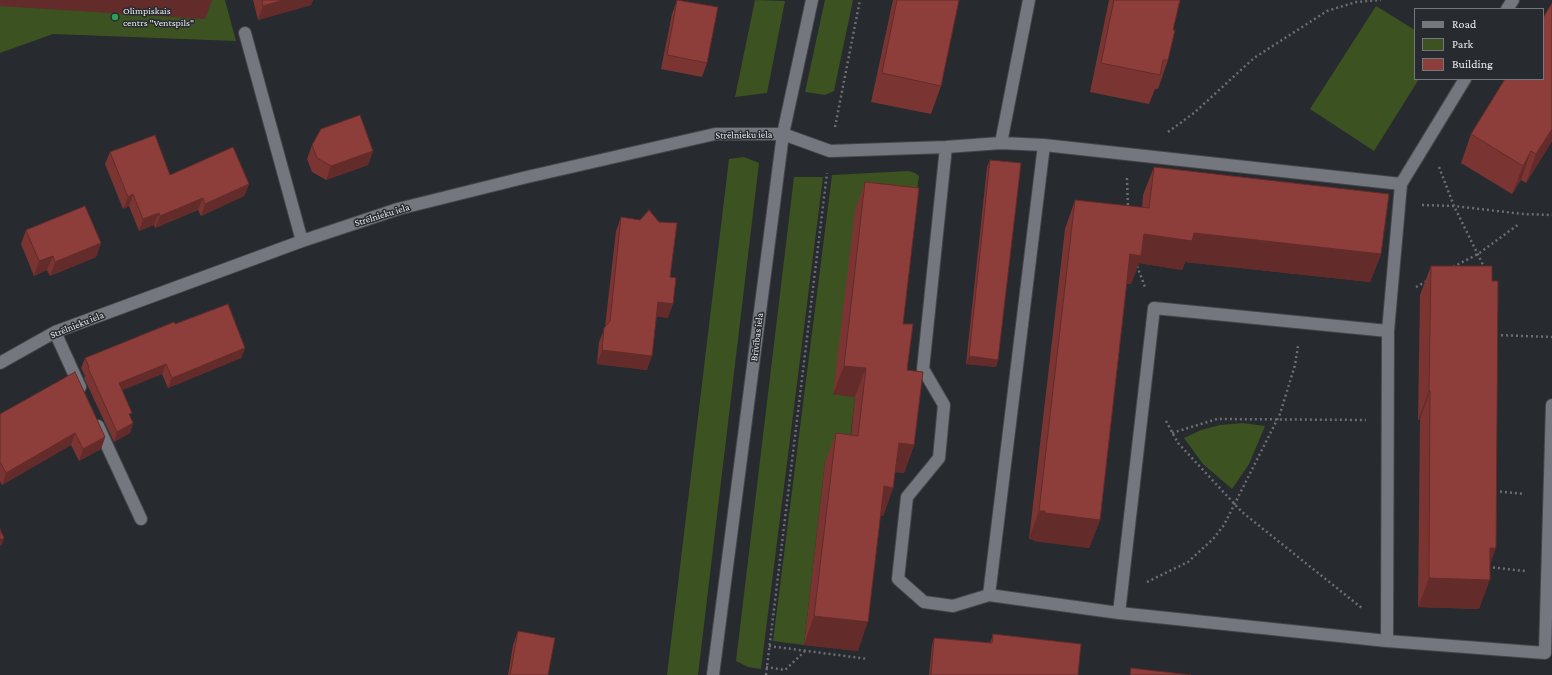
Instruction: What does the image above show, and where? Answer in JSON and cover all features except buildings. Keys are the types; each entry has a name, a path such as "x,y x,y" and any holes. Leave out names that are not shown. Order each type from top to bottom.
{"street":[{"name":"Brīvības iela","path":"716,675 783,134 812,0"},
{"path":"1001,143 1029,0"},
{"path":"245,33 302,241"},
{"path":"1387,641 1388,331 1401,184 1463,80"},
{"name":"Strēlnieku iela","path":"0,363 55,332 302,241 398,209 534,175 715,134 783,134 830,151"},
{"path":"830,151 946,147 1001,143 1044,145 1401,184"},
{"path":"989,595 1044,145"},
{"path":"946,147 923,369 944,405 939,458 907,496 898,579 924,602 953,606 989,595 1119,613 1387,641 1545,653 1552,405"},
{"path":"1119,613 1154,308 1388,331"},
{"path":"55,332 84,396"},
{"path":"94,418 141,519"}],"path":[{"path":"766,675 830,151 860,0"},
{"path":"1168,132 1194,113 1254,58 1328,11 1356,2 1381,0"},
{"path":"1126,154 1128,209"},
{"path":"1437,161 1454,206 1487,272"},
{"path":"1415,204 1454,206 1523,214 1552,215"},
{"path":"1451,268 1478,254 1519,224"},
{"path":"1135,262 1154,308"},
{"path":"1391,300 1431,279"},
{"path":"1121,595 1188,562 1214,539 1224,525 1278,419 1295,365 1302,322"},
{"path":"1491,335 1552,337"},
{"path":"1163,415 1178,443 1242,512 1387,628"},
{"path":"1172,433 1217,419 1388,420"},
{"path":"1491,491 1550,496"},
{"path":"1486,567 1548,572"},
{"path":"769,646 868,659"},
{"path":"766,667 785,670 805,651"}],"green space":[{"name":"Olimpiskais centrs \"Ventspils\"","path":"0,0 225,0 236,41 53,34 0,53"},
{"path":"755,0 785,1 767,93 735,97"},
{"path":"825,0 853,0 834,91 825,95 805,92"},
{"path":"1376,6 1414,29 1414,80 1418,80 1374,151 1310,109"},
{"path":"744,157 759,163 698,675 667,675 729,159"},
{"path":"909,171 919,176 913,215 833,394 855,397 847,464 825,462 804,645 773,641 832,175"},
{"path":"794,177 823,177 761,669 748,667 736,661"},
{"path":"1243,423 1265,426 1249,464 1232,489 1203,464 1184,438 1201,430 1220,425"}],"place":[{"name":"Olimpiskais centrs \"Ventspils\"","path":"115,17"}]}
